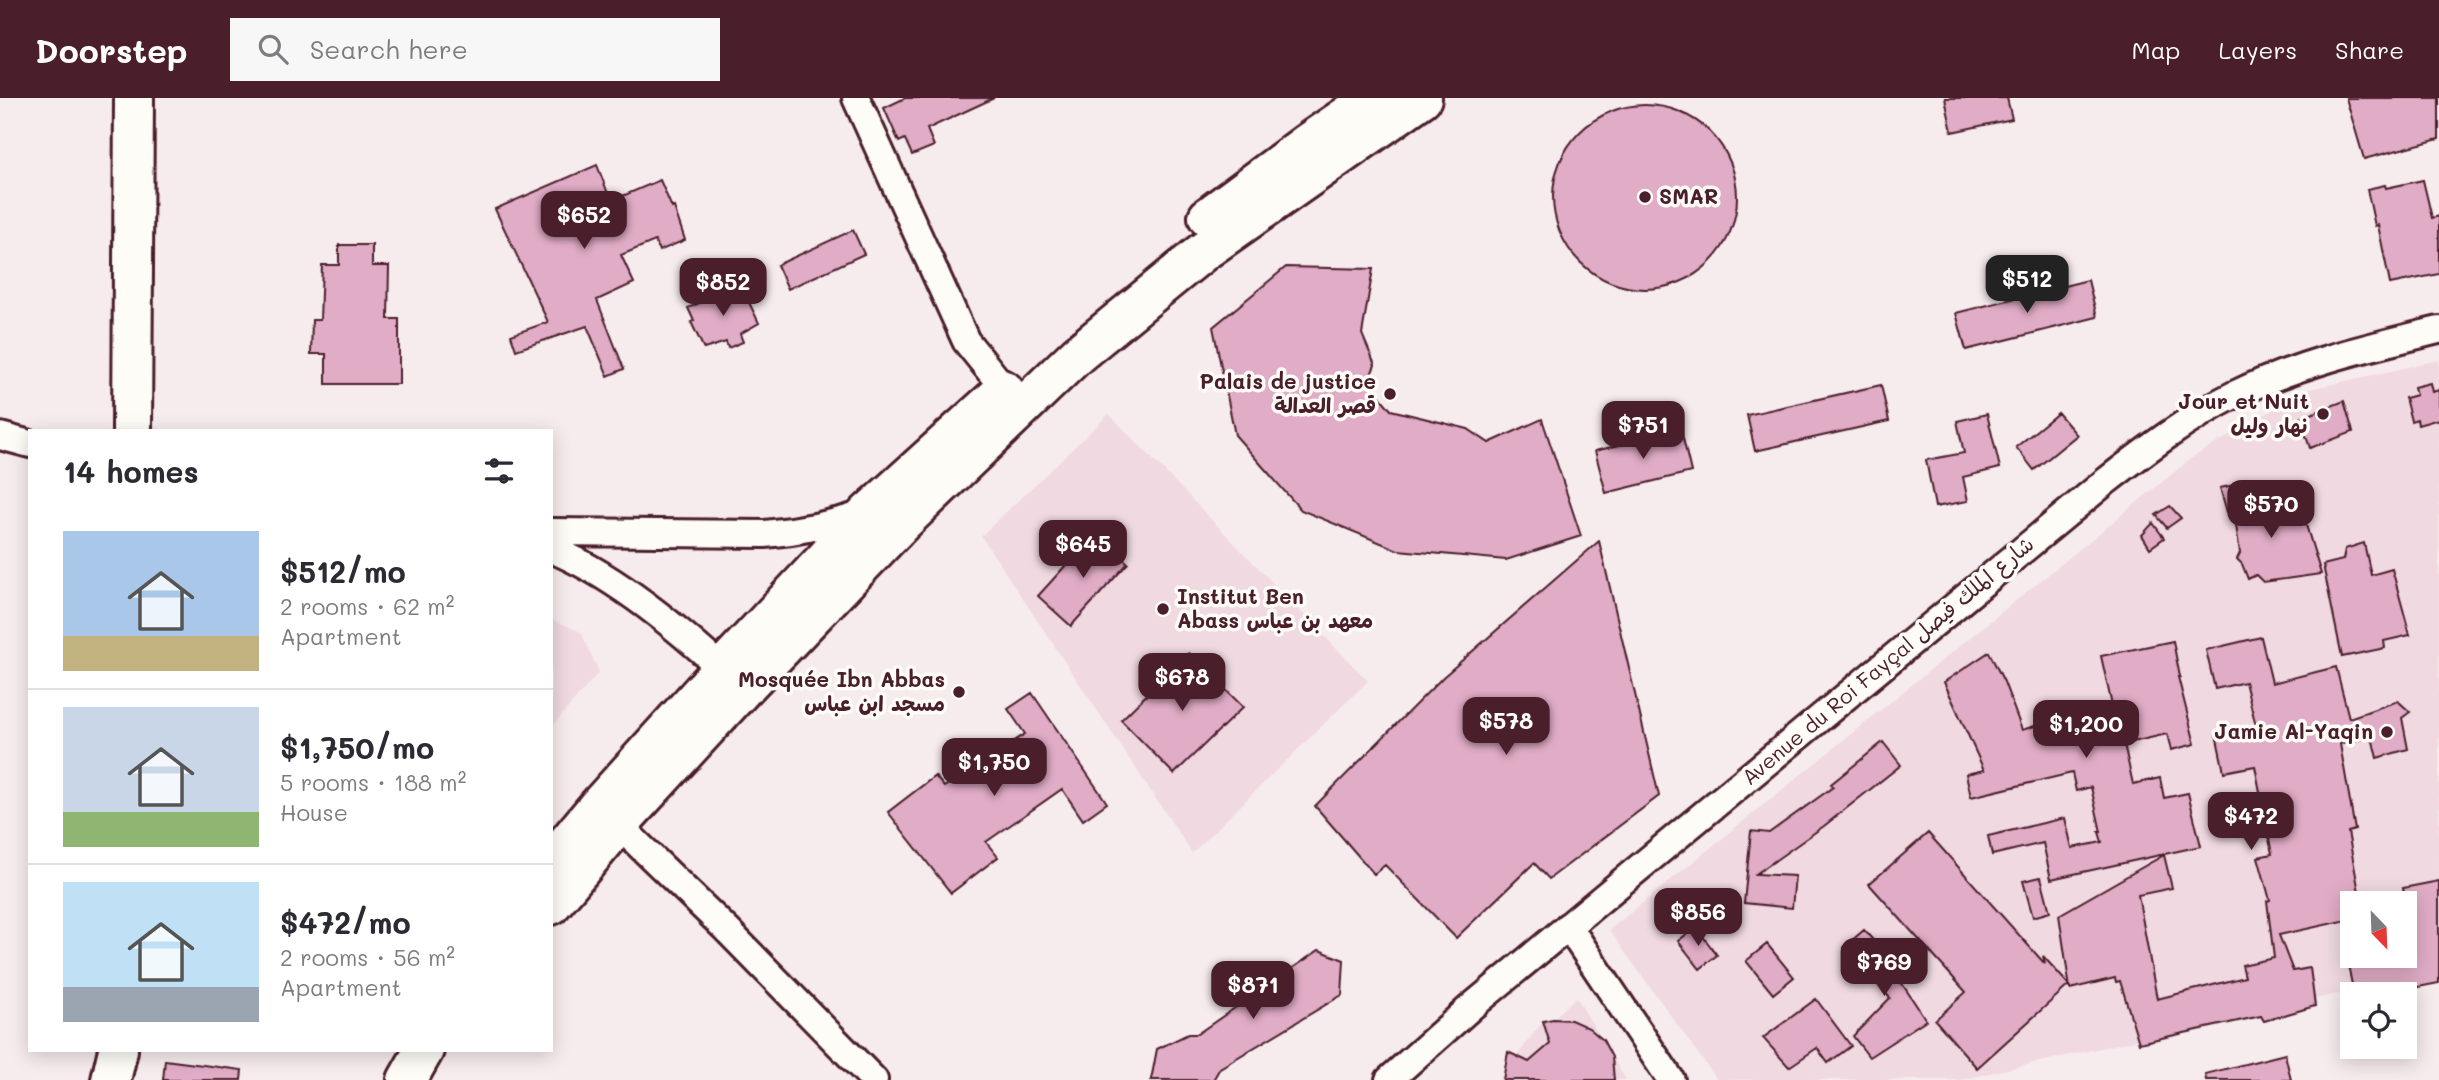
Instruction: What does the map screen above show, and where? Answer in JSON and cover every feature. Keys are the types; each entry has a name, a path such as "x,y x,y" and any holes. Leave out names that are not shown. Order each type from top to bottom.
{"highway":[{"path":"132,429 134,98"},
{"path":"155,98 155,429"},
{"path":"553,860 608,815 885,518 1013,399 1101,304 1187,233 1306,144 1373,98"},
{"path":"1013,399 1078,354 1204,251 1422,98"},
{"path":"553,902 608,815"},
{"path":"111,1080 118,1052"},
{"path":"407,1080 423,1052"},
{"path":"435,1080 451,1052"}],"street":[{"path":"856,98 966,341 1013,399"},
{"name":"Avenue du Roi Fayçal شارع الملك فيصل","path":"1389,1080 1455,1020 1568,926 2155,443 2234,396 2266,381 2374,346 2439,330"},
{"path":"0,436 28,443"},
{"path":"553,532 765,534 885,518"},
{"path":"553,550 595,571 636,598 733,679"},
{"path":"608,815 874,1080"},
{"path":"1568,926 1671,1080"}],"shaded area":[{"path":"2439,360 2439,971 2391,982 2340,982 2340,994 1960,1080 1717,1080 1609,930 2193,457 2306,390"},
{"name":"Institut Ben Abass معهد بن عباس","path":"1109,414 1368,681 1192,853 981,536"},
{"path":"553,620 581,632 599,672 553,726"},
{"path":"1576,997 1626,1080 1499,1080 1543,1021 1553,1019"}],"building":[{"path":"905,98 994,98 927,129 934,146 912,155 905,139 899,142 884,108"},
{"path":"1945,98 2007,98 2012,119 1952,132"},
{"path":"2346,98 2439,98 2439,139 2364,159"},
{"name":"SMAR","path":"1645,105 1663,106 1680,112 1696,120 1710,132 1722,146 1730,162 1736,179 1736,215 1730,232 1722,248 1710,262 1696,274 1680,282 1663,288 1645,289 1627,288 1610,282 1594,274 1580,262 1568,248 1560,232 1554,215 1553,197 1554,179 1560,162 1568,146 1580,132 1594,120 1610,112 1627,106"},
{"path":"597,165 611,201 660,180 672,208 674,207 685,240 659,251 655,241 621,255 634,283 597,300 624,369 608,376 587,326 516,350 511,335 548,322 495,209"},
{"path":"2423,180 2432,218 2439,216 2439,274 2390,284 2378,225 2375,226 2367,189"},
{"path":"853,230 864,254 788,289 777,265"},
{"path":"339,245 372,245 372,266 389,266 388,319 399,319 399,384 326,384 326,354 311,354 312,320 320,320 322,265 339,265"},
{"path":"1286,267 1373,269 1362,334 1375,365 1368,382 1391,410 1468,429 1489,443 1542,419 1581,536 1506,560 1398,550 1301,510 1235,435 1213,327"},
{"path":"2088,280 2097,317 1966,350 1956,313"},
{"path":"737,284 742,298 746,296 759,323 740,334 743,342 728,348 726,342 704,349 691,322 694,321 688,308"},
{"path":"2430,383 2432,392 2439,390 2439,419 2418,425 2417,419 2411,421 2405,398 2416,395 2414,387"},
{"path":"1881,385 1889,421 1755,451 1747,415"},
{"path":"2344,401 2353,432 2310,448 2300,418"},
{"path":"2058,413 2077,435 2034,470 2016,447"},
{"path":"1987,414 2000,468 1963,477 1968,501 1935,507 1926,460 1964,453 1957,421"},
{"path":"1681,430 1691,472 1606,493 1595,451"},
{"path":"2244,483 2253,514 2285,506 2288,515 2302,512 2321,574 2263,582 2256,575 2248,579 2237,559 2240,553 2234,511 2227,512 2220,488"},
{"path":"2170,506 2181,518 2167,528 2156,515"},
{"path":"2153,523 2164,538 2150,548 2142,535"},
{"path":"1095,533 1128,563 1071,626 1038,596"},
{"path":"1599,541 1659,796 1549,879 1534,863 1456,938 1385,865 1374,874 1315,806 1443,677"},
{"path":"2364,543 2371,575 2392,569 2410,635 2384,641 2385,648 2342,657 2323,565 2343,560 2345,549"},
{"path":"2261,637 2272,683 2336,667 2349,718 2398,701 2410,712 2402,718 2408,749 2377,758 2372,737 2340,744 2355,830 2348,832 2359,891 2340,891 2340,922 2279,935 2293,971 2310,968 2315,1006 2264,1021 2261,1016 2139,1043 2120,981 2116,982 2115,978 2070,989 2059,915 2164,855 2172,888 2138,895 2157,999 2245,977 2242,965 2274,958 2267,901 2270,900 2258,857 2272,854 2255,766 2224,772 2216,734 2256,726 2245,682 2215,689 2206,650"},
{"path":"2173,641 2178,677 2195,744 2171,750 2167,734 2124,744 2133,784 2160,778 2164,798 2188,793 2201,846 2051,879 2043,843 1992,855 1988,836 2065,818 2072,848 2102,842 2091,787 2076,791 2072,773 1971,797 1966,774 1984,770 1944,682 1989,652 2004,682 2022,730 2041,724 2046,734 2115,719 2101,656"},
{"path":"1189,653 1243,707 1174,774 1121,720"},
{"path":"1032,693 1107,803 1083,820 1062,789 986,842 998,857 951,893 888,812 935,776 944,787 1025,734 1008,709"},
{"path":"1883,742 1901,765 1824,826 1756,874 1795,876 1792,908 1744,903 1751,831 1769,833 1833,787 1831,784"},
{"path":"1928,833 2045,964 2043,956 2069,985 1977,1068 1935,1020 1966,992 1869,884"},
{"path":"2041,877 2050,912 2033,917 2023,881"},
{"path":"2439,881 2439,983 2417,987 2417,982 2351,982 2349,968 2417,968 2417,891 2404,891 2403,888"},
{"path":"1696,927 1717,955 1700,969 1678,941"},
{"path":"1864,930 1904,975 1899,979 1926,1020 1869,1057 1853,1036 1890,998 1844,947"},
{"path":"1767,944 1794,977 1773,994 1746,961"},
{"path":"1319,950 1344,960 1342,995 1220,1068 1213,1080 1151,1080 1157,1049 1188,1034 1197,1034"},
{"path":"1816,999 1851,1046 1828,1063 1817,1048 1789,1067 1763,1038"},
{"path":"1571,1020 1589,1028 1603,1040 1612,1057 1614,1080 1503,1080 1508,1052 1529,1062 1550,1044 1543,1021"},
{"path":"2285,1054 2291,1080 2206,1080 2205,1074"},
{"path":"165,1060 242,1070 241,1080 163,1080"}],"place":[{"name":"SMAR","path":"1645,197"},
{"name":"Palais de justice قصر العدالة","path":"1390,394"},
{"name":"Jour et Nuit نهار وليل","path":"2323,414"},
{"name":"Institut Ben Abass معهد بن عباس","path":"1163,609"},
{"name":"Mosquée Ibn Abbas مسجد ابن عباس","path":"959,692"},
{"name":"Jamie Al-Yaqin","path":"2387,732"}]}
